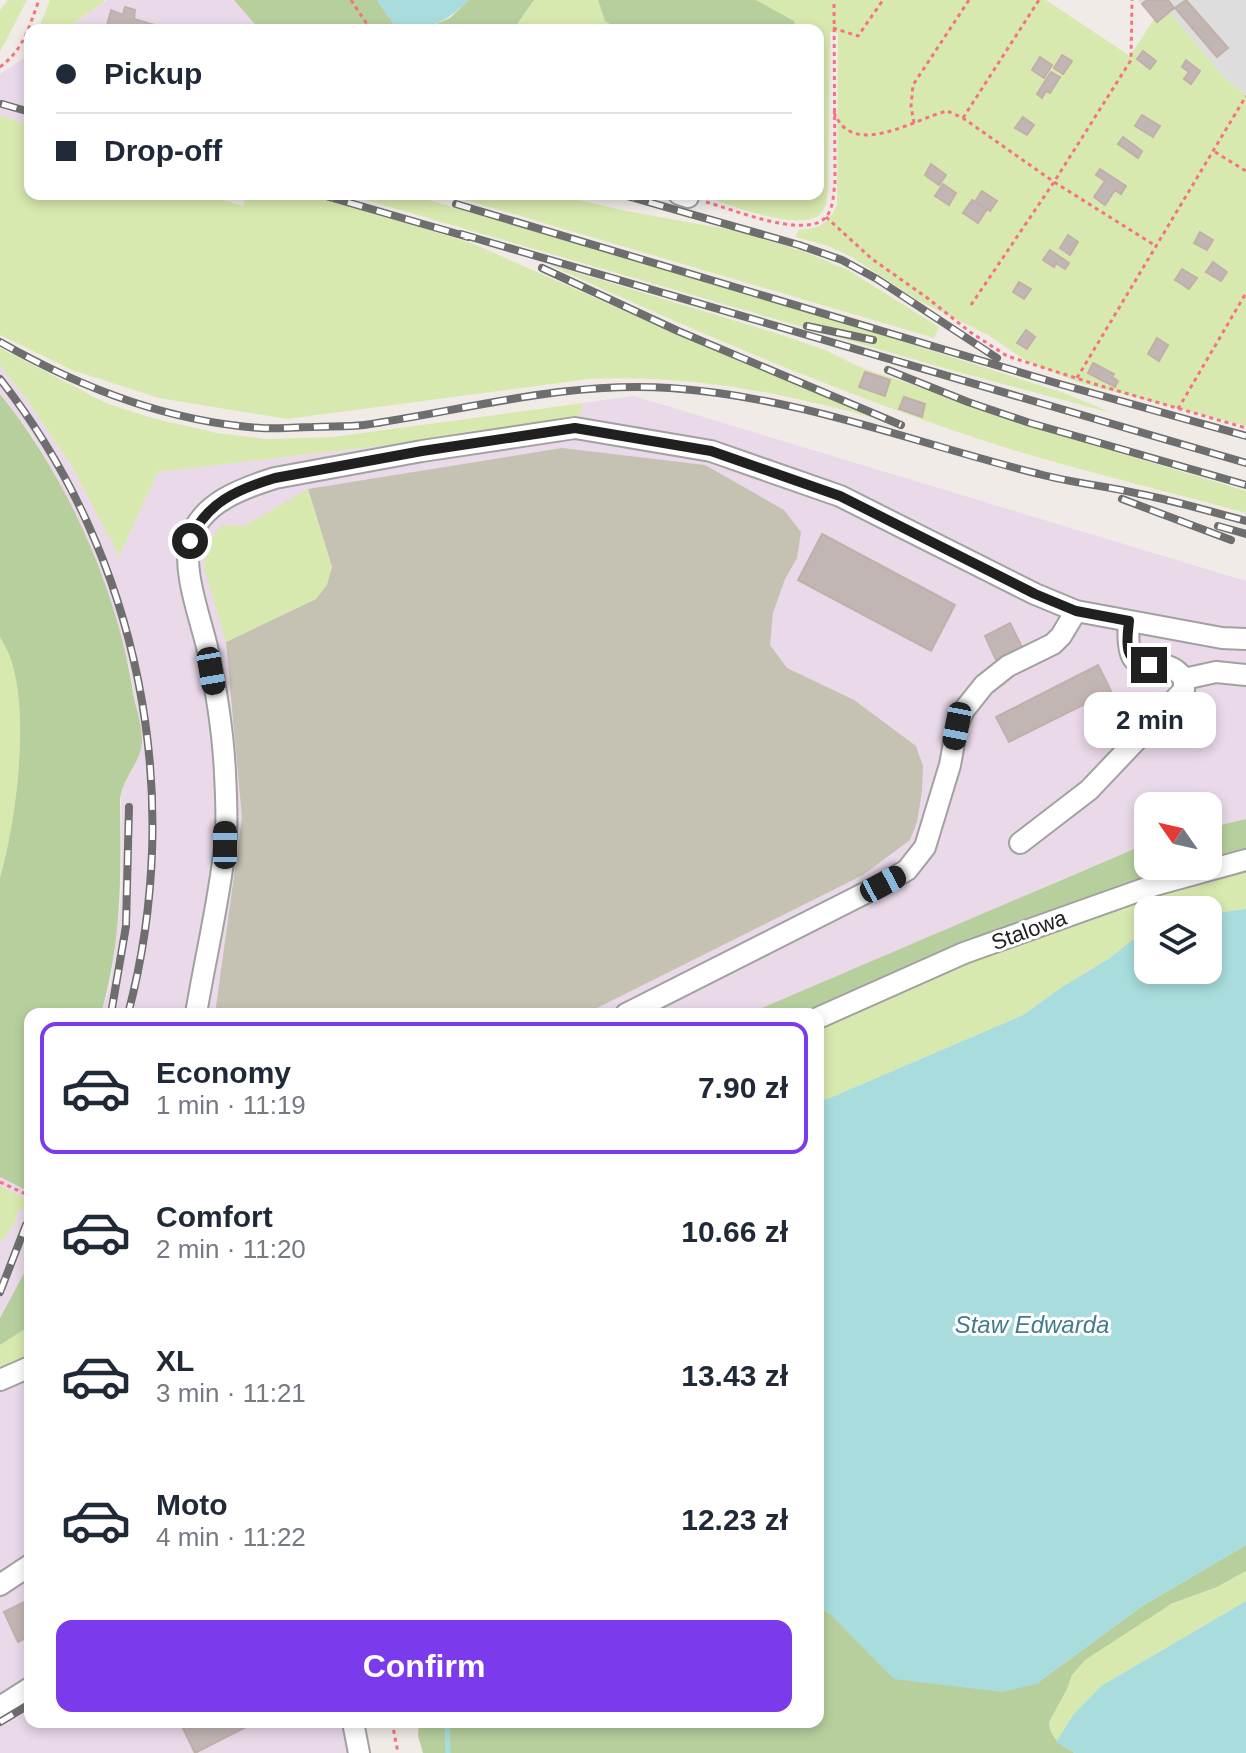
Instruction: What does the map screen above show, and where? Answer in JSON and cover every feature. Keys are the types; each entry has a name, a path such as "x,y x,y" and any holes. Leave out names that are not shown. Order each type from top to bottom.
{"street":[{"path":"197,1008 225,845 225,773 220,718 195,602 190,541 207,512 219,502 252,485 422,451 575,428 711,451 787,476 840,496 1035,594 1076,611 1222,638 1246,639"},
{"path":"638,1008 883,884 915,863 932,831 957,726 964,710 997,672 1053,644 1076,611"},
{"path":"1020,843 1089,790 1184,690 1184,679 1171,668 1142,664 1133,659 1128,650 1129,621"},
{"path":"1184,679 1216,672 1246,675"},
{"name":"Stalowa","path":"824,1015 979,948 1155,885 1246,860"},
{"path":"0,1380 24,1370"},
{"path":"0,1585 24,1569"},
{"path":"0,1707 24,1692"},
{"path":"354,1728 359,1753"}],"path":[{"path":"31,24 39,0"},
{"path":"351,0 367,24"},
{"path":"701,200 794,226 815,223 826,217 833,203 835,183 834,0"},
{"path":"833,28 858,36 883,0"},
{"path":"914,123 911,106 913,85 969,0"},
{"path":"963,118 1039,0"},
{"path":"971,305 1131,60 1132,0"},
{"path":"0,67 24,42"},
{"path":"1077,378 1246,96"},
{"path":"834,112 839,124 856,135 878,134 947,111 963,118 1054,182 1156,246"},
{"path":"1214,152 1246,171"},
{"path":"826,217 872,259 999,352 1246,428"},
{"path":"1178,409 1246,293"},
{"path":"0,1182 24,1193"},
{"path":"393,1728 398,1753"}],"shaded area":[{"path":"107,0 234,0 255,24 73,24"},
{"path":"1138,0 1246,0 1246,95 1226,80 1167,10 1154,19"},
{"path":"24,58 24,124 0,115 0,74"},
{"path":"0,365 71,465 119,556 158,472 576,423 583,403 634,396 1246,581 1246,819 1222,825 1222,792 1134,792 1134,849 1046,886 793,1008 103,1008 111,981 122,890 121,792 142,741 130,670 104,584 85,536 33,437 0,394"},
{"path":"562,448 705,465 784,510 801,532 797,558 785,579 773,613 770,645 787,668 854,700 916,746 923,766 922,791 917,822 910,840 863,875 597,1008 216,1008 242,818 226,642 316,599 332,567 308,489"},
{"path":"0,1177 24,1189 24,1198 0,1186"},
{"path":"24,1208 24,1273 0,1318 0,1243 15,1222 18,1211"},
{"path":"24,1380 24,1728 365,1728 371,1753 0,1753 0,1390"}],"green space":[{"path":"8,0 27,0 0,52 0,10"},
{"path":"50,0 104,0 73,24 40,24"},
{"path":"234,0 377,0 394,24 255,24"},
{"path":"469,0 534,0 517,24 436,24 450,18"},
{"path":"534,0 598,0 605,21 610,24 517,24"},
{"path":"598,0 756,0 795,24 610,24 605,21"},
{"path":"756,0 1046,0 1130,56 1154,19 1167,9 1226,80 1246,95 1246,426 1080,383 1028,362 988,335 919,301 850,256 796,237 798,230 817,227 827,221 837,204 838,33 830,32 828,187 821,213 807,220 793,220 717,200 824,200 824,24 795,24"},
{"path":"0,115 24,124 24,200 224,200 243,206 245,200 331,200 474,244 881,420 773,394 700,383 626,378 589,379 287,419 159,398 72,370 0,335"},
{"path":"366,200 429,200 770,299 1064,393 1112,413 947,369"},
{"path":"465,200 579,200 737,231 802,251 848,270 939,327 934,338"},
{"path":"548,264 782,335 825,350 862,368 1100,447 1246,491 1246,513 1056,463 937,425 768,360"},
{"path":"0,348 106,403 152,418 217,433 266,439 333,437 583,403 577,423 158,472 119,556 71,465 0,365"},
{"path":"0,394 47,462 86,537 116,617 142,740 139,756 121,794 117,934 103,1008 24,1008 24,1189 0,1177 0,878 16,799 20,710 10,657 0,637"},
{"path":"308,489 332,567 327,585 316,599 226,642 204,568 206,548 221,525 244,526"},
{"path":"0,637 10,657 17,683 20,739 16,799 0,878"},
{"path":"1246,819 1246,854 1222,861 1222,825"},
{"path":"1134,849 1134,880 1167,880 824,1010 762,1008"},
{"path":"1246,870 1246,909 1222,912 1222,896 1149,896 1205,880 1222,880 1222,876"},
{"path":"1134,901 1134,939 1023,1015 824,1100 824,1028 967,958"},
{"path":"0,1186 24,1198 24,1208 18,1211 14,1225 0,1243"},
{"path":"24,1273 24,1330 0,1345 0,1318"},
{"path":"24,1330 24,1359 0,1369 0,1345"},
{"path":"1246,1545 1246,1571 1217,1587 1171,1604 1085,1660 1072,1675 1049,1722 1054,1737 1075,1753 450,1753 449,1728 824,1728 824,1610 1036,1684 1142,1606"},
{"path":"1246,1571 1246,1601 1101,1686 1073,1715 1056,1742 1049,1722 1079,1665 1153,1615"},
{"path":"419,1728 445,1728 446,1753 423,1753"}],"water":[{"path":"377,0 469,0 437,23 394,24"},
{"name":"Staw Edwarda","path":"1246,909 1246,1545 1142,1606 1036,1684 1002,1692 894,1679 824,1610 824,1100 1023,1015 1132,940 1134,984 1222,984 1222,912"},
{"path":"1246,1601 1246,1753 1075,1753 1056,1742 1073,1715 1101,1686"}],"building":[{"path":"1147,0 1168,0 1174,8 1157,22 1142,4"},
{"path":"1186,0 1228,48 1217,57 1175,8"},
{"path":"125,7 135,10 134,19 151,24 107,24 111,10 123,15"},
{"path":"1143,51 1156,61 1150,69 1137,59"},
{"path":"1062,55 1072,61 1063,74 1054,68"},
{"path":"1040,57 1052,65 1044,78 1032,70"},
{"path":"1186,60 1200,71 1191,84 1184,79 1189,72 1182,67"},
{"path":"1051,72 1060,77 1050,93 1046,91 1042,98 1037,94"},
{"path":"1142,115 1160,126 1153,137 1135,126"},
{"path":"1023,117 1034,125 1027,135 1015,128"},
{"path":"1123,137 1142,151 1138,158 1118,144"},
{"path":"931,164 946,175 939,185 925,175"},
{"path":"1100,169 1126,186 1121,194 1115,190 1105,205 1094,197 1105,181 1096,175"},
{"path":"943,184 956,193 949,205 935,196"},
{"path":"982,191 997,201 990,211 975,202"},
{"path":"972,200 987,209 978,223 963,213"},
{"path":"1200,232 1213,240 1207,250 1194,243"},
{"path":"1068,235 1078,242 1070,255 1060,248"},
{"path":"1050,250 1069,263 1065,269 1043,260"},
{"path":"1213,262 1227,272 1221,281 1206,272"},
{"path":"1182,269 1197,278 1189,289 1175,280"},
{"path":"1019,282 1031,289 1024,299 1013,292"},
{"path":"1026,330 1035,337 1027,349 1017,343"},
{"path":"1157,338 1168,345 1159,361 1148,354"},
{"path":"1093,363 1114,374 1112,377 1118,381 1115,387 1088,373"},
{"path":"865,372 890,380 885,396 859,387"},
{"path":"904,397 925,404 922,417 899,409"},
{"path":"822,534 955,605 931,651 798,580"},
{"path":"1010,623 1023,649 997,662 985,636"},
{"path":"1098,665 1111,691 1009,742 996,717"},
{"path":"24,1602 24,1639 18,1642 4,1612"},
{"path":"183,1728 244,1728 195,1753"}],"waterway":[{"path":"447,1728 448,1753"}],"railway":[{"path":"2,104 24,110"},
{"path":"340,200 468,237"},
{"path":"641,200 842,260 877,279 997,358"},
{"path":"456,204 1056,383 1246,436"},
{"path":"461,234 1246,463"},
{"path":"542,268 678,331 901,425"},
{"path":"807,326 873,340"},
{"path":"0,342 61,374 126,400 193,418 261,428 364,425 516,398 592,389 670,388 718,393 811,411 1039,474 1153,497 1246,521"},
{"path":"888,370 1030,423 1246,485"},
{"path":"0,379 48,448 87,523 117,600 138,681 150,764 152,847 145,931 129,1008"},
{"path":"1122,499 1231,540"},
{"path":"1218,526 1246,534"},
{"path":"112,1008 126,926 129,807"},
{"path":"0,1292 24,1230"},
{"path":"0,1722 24,1708"}],"route":[{"path":"190,541 207,512 219,502 252,485 275,478 422,451 575,428 711,451 840,496 1035,594 1076,611 1129,621 1127,641 1130,656 1136,662 1149,665"}]}
